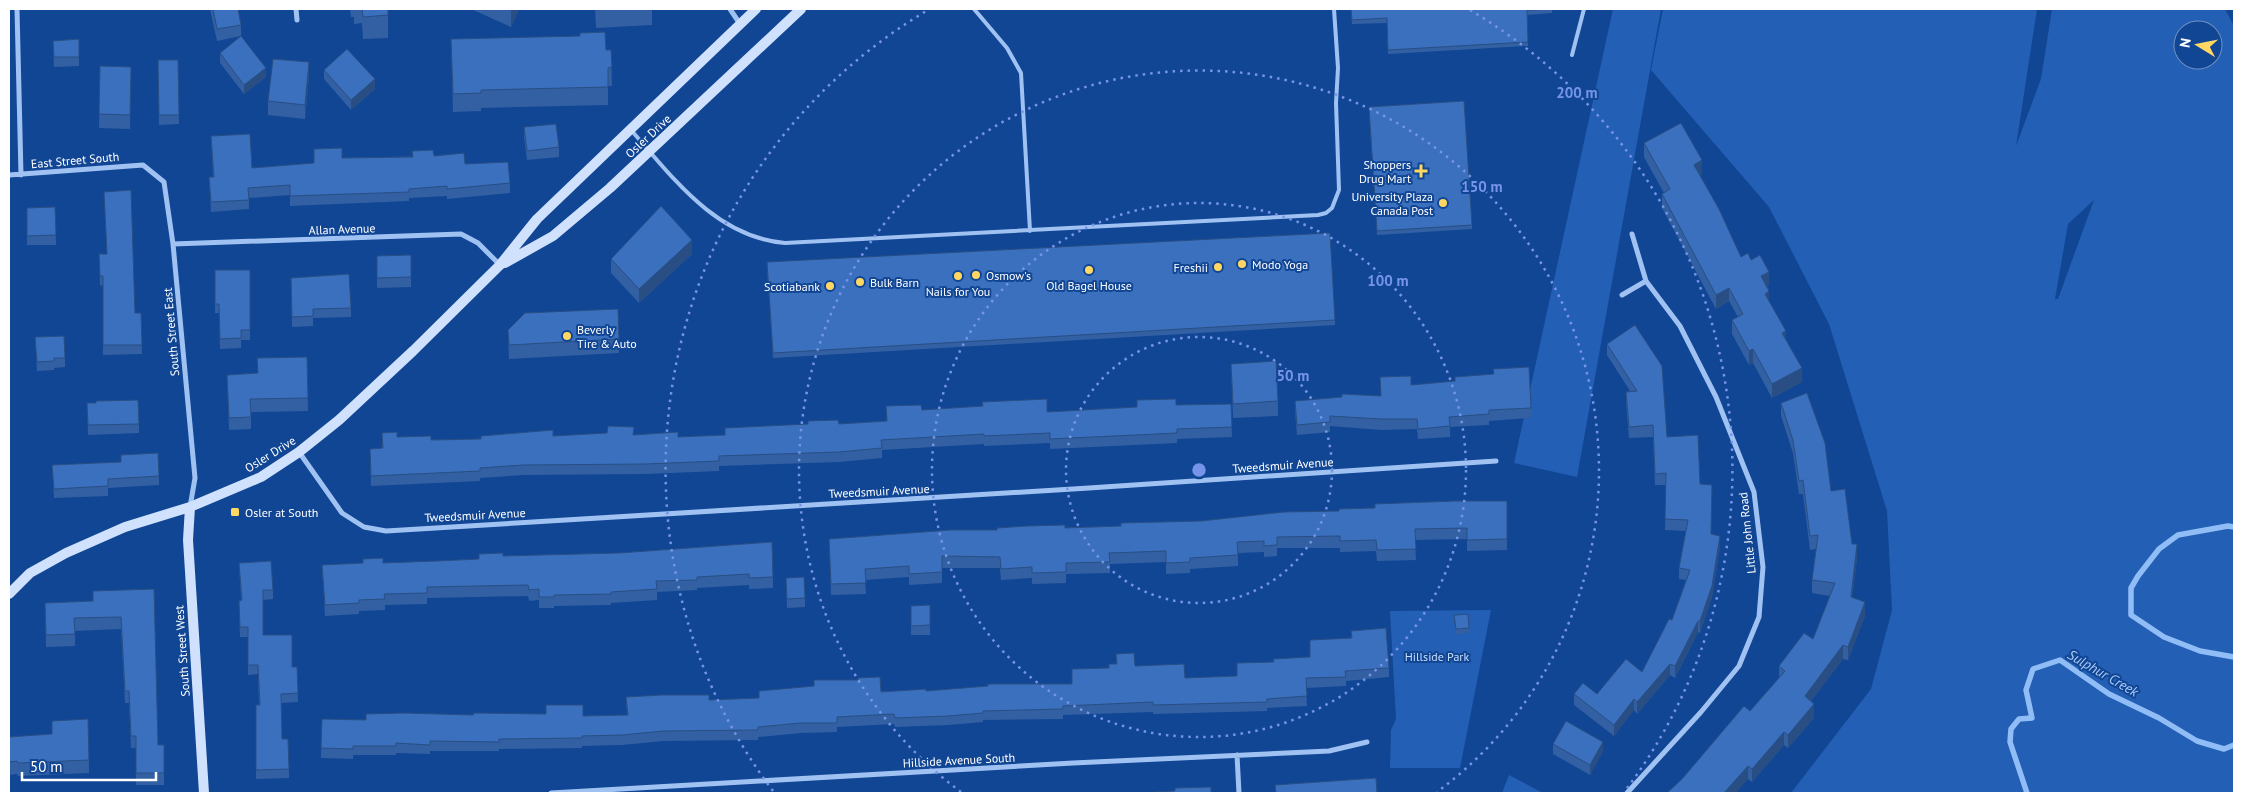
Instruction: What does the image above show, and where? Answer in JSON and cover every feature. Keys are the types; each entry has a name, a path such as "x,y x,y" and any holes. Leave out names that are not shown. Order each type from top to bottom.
{"main road":[{"name":"Osler Drive","path":"9,594 30,574 66,552 125,527 190,508 261,477 299,452 339,420 413,351 500,265 536,219 756,9"},
{"name":"Osler Drive","path":"500,265 553,236 650,152 801,9"},
{"name":"South Street West","path":"190,508 188,540 204,793"}],"street":[{"path":"17,9 21,175"},
{"path":"296,9 297,20"},
{"path":"730,9 740,24"},
{"name":"East Street South","path":"9,176 143,165"},
{"name":"South Street East","path":"143,165 164,182 173,244 195,478 190,508"},
{"name":"Allan Avenue","path":"173,244 461,234 478,244 500,265"},
{"name":"Little John Road","path":"1626,793 1701,712 1739,666 1758,617 1763,567 1754,492 1716,397 1680,326 1646,281 1632,234"},
{"path":"1622,295 1646,281"},
{"name":"Tweedsmuir Avenue","path":"299,452 342,513 364,527 386,531 1496,461"},
{"name":"Hillside Avenue South","path":"552,793 1237,755 1330,752 1367,742"},
{"path":"1237,755 1239,793"}],"lane":[{"path":"974,9 1007,48 1020,74 1030,231"},
{"path":"630,129 691,197 715,217 740,232 772,242 792,243 1318,216 1326,213 1336,201 1339,190 1336,103 1338,68 1334,9"},
{"path":"1572,55 1584,9"}],"green space":[{"path":"1613,9 1661,9 1577,477 1514,463"},
{"path":"1663,9 2037,9 2016,146 2041,79 2052,9 2225,9 2234,26 2234,793 1791,793 1871,689 1892,610 1887,511 1829,324 1769,207 1651,70","holes":["2094,200 2058,299 2055,299 2068,224"]},
{"name":"Hillside Park","path":"1491,610 1460,768 1390,768 1391,730 1396,719 1390,611"},
{"path":"1509,775 1543,793 1502,793"}],"building":[{"path":"213,9 238,9 241,25 217,29"},
{"path":"362,9 388,9 388,15 363,17"},
{"path":"1351,9 1548,9 1527,10 1528,42 1388,50 1387,18 1352,20"},
{"path":"605,32 606,50 611,50 612,67 608,68 608,87 481,90 481,93 453,94 451,39 580,36 580,33"},
{"path":"241,36 266,68 244,85 220,53"},
{"path":"79,39 79,57 54,57 53,41"},
{"path":"347,49 375,79 351,100 324,70"},
{"path":"273,59 309,62 305,105 268,101"},
{"path":"158,60 178,60 179,115 159,115"},
{"path":"100,66 131,67 130,115 99,114"},
{"name":"Shoppers Drug Mart","path":"1464,101 1472,225 1377,231 1369,107"},
{"path":"1681,123 1702,160 1694,165 1719,209 1741,257 1748,253 1751,260 1760,255 1769,272 1761,276 1769,291 1765,294 1786,331 1782,333 1802,368 1772,384 1753,349 1749,351 1732,320 1743,314 1729,288 1716,295 1662,194 1670,189 1644,143"},
{"path":"556,124 559,147 527,151 524,127"},
{"path":"250,134 252,168 314,163 314,149 342,148 342,158 413,157 412,151 433,150 434,156 464,153 465,164 508,162 510,183 447,189 447,186 409,189 409,192 290,196 290,185 248,188 249,200 211,202 209,177 214,177 211,136"},
{"path":"131,190 135,313 141,313 142,345 103,345 103,276 100,276 99,254 107,254 104,192"},
{"path":"661,206 692,240 639,289 611,259"},
{"path":"55,207 56,235 27,236 27,208"},
{"path":"1330,233 1335,320 773,353 767,262"},
{"path":"411,255 411,277 377,278 377,256"},
{"path":"215,270 250,270 250,330 241,330 241,338 220,339 219,304 215,304"},
{"path":"349,274 351,308 313,309 313,316 292,317 291,278"},
{"path":"618,309 619,339 509,345 508,330 525,313"},
{"path":"1635,325 1662,366 1667,437 1698,435 1700,484 1712,485 1711,534 1720,536 1712,586 1700,621 1698,621 1675,666 1670,664 1637,702 1634,699 1614,725 1574,694 1583,683 1597,694 1626,659 1642,672 1669,619 1672,620 1690,570 1679,568 1688,520 1665,519 1666,473 1655,474 1653,425 1629,427 1626,392 1637,391 1607,344"},
{"path":"64,336 65,358 54,358 54,361 37,362 35,337"},
{"path":"307,357 308,398 250,399 251,417 229,418 227,375 258,373 257,358"},
{"path":"1276,361 1278,401 1233,404 1231,364"},
{"path":"1529,367 1531,408 1489,410 1489,414 1449,417 1450,426 1418,429 1417,419 1330,416 1330,422 1297,425 1295,401 1342,397 1342,394 1381,396 1380,377 1411,376 1411,385 1455,381 1455,377 1494,374 1493,369"},
{"path":"1807,393 1825,443 1831,491 1845,489 1852,544 1857,544 1851,597 1865,602 1848,647 1843,645 1805,696 1814,704 1788,735 1784,732 1752,769 1748,766 1724,793 1667,793 1682,779 1744,706 1750,711 1785,671 1779,666 1804,633 1813,639 1835,583 1812,580 1818,535 1810,536 1803,480 1799,481 1793,440 1781,403"},
{"path":"1047,399 1047,412 1137,407 1137,400 1176,399 1176,405 1231,404 1232,427 1177,429 1177,433 1050,439 1050,433 984,436 984,434 881,440 882,448 839,452 719,456 719,461 646,464 524,465 480,468 480,471 371,476 370,449 383,448 382,433 397,432 397,437 431,436 431,440 481,439 481,436 553,430 553,436 607,433 608,426 634,427 633,435 678,432 678,437 725,435 725,428 808,424 808,421 838,420 839,424 887,421 886,406 921,405 922,410 983,406 982,402"},
{"path":"138,400 139,424 88,425 87,403"},
{"path":"158,453 159,476 108,479 108,486 54,489 52,465 121,462 121,455"},
{"path":"1507,501 1507,539 1467,540 1467,528 1415,529 1416,549 1377,550 1376,540 1340,541 1340,536 1277,537 1277,545 1264,546 1264,541 1237,542 1238,555 1190,558 1190,562 1166,563 1166,551 1109,553 1110,562 1066,563 1066,572 1032,573 1032,567 1001,569 1000,557 942,556 942,572 909,574 909,566 865,569 866,583 831,584 829,539 950,530 997,530 997,528 1027,526 1065,525 1065,528 1121,526 1121,523 1201,521 1284,512 1375,508 1375,504"},
{"path":"772,542 773,577 749,578 749,574 697,577 697,580 656,581 657,589 611,592 611,594 554,595 554,597 539,597 539,589 529,590 528,585 427,587 427,593 384,594 385,599 359,600 359,603 325,605 322,565 363,563 363,559 383,558 383,563 437,561 479,559 479,554 503,553 503,556 619,553"},
{"path":"271,561 273,590 263,590 263,635 292,635 292,667 297,667 298,693 281,694 282,739 288,739 289,769 256,770 256,705 260,705 258,665 248,665 248,627 240,627 239,601 242,600 239,563"},
{"path":"804,577 805,598 787,599 786,578"},
{"path":"154,589 158,745 164,745 164,773 136,773 136,736 131,736 129,691 125,691 121,617 74,618 75,634 46,635 45,603 93,601 93,591"},
{"path":"930,605 930,625 911,626 911,606"},
{"path":"1468,614 1469,628 1456,629 1454,615"},
{"path":"1386,628 1389,668 1345,671 1346,677 1306,678 1307,696 1267,699 1267,702 1153,705 1153,702 1063,706 1063,709 983,711 983,713 948,716 895,718 894,714 837,717 837,723 801,723 758,727 758,730 663,731 582,736 582,738 499,739 499,742 430,741 430,745 396,743 396,746 353,746 353,749 321,748 322,719 366,720 366,714 404,713 473,715 474,713 546,714 546,705 583,705 583,716 628,715 626,697 709,695 709,700 759,698 759,691 814,686 814,680 858,680 858,678 880,677 881,692 926,689 926,691 988,686 988,684 1072,684 1072,669 1109,668 1109,664 1117,664 1116,654 1134,653 1135,666 1184,664 1185,678 1237,676 1237,663 1274,662 1273,659 1310,657 1310,640 1352,638 1351,631"},
{"path":"88,719 89,760 9,762 9,737 52,734 52,721"},
{"path":"1566,721 1603,742 1590,765 1553,744"},
{"path":"1376,778 1377,793 1276,793 1275,785"},
{"path":"1211,787 1211,793 1134,793 1175,791 1175,788"}],"waterway":[{"name":"Sulphur Creek","path":"2234,527 2228,526 2178,535 2159,549 2131,588 2131,615 2164,637 2200,651 2234,657"},
{"name":"Sulphur Creek","path":"2027,793 2010,742 2011,729 2019,719 2032,718 2026,690 2033,669 2060,660 2109,694 2159,718 2197,741 2224,749 2234,745"}],"place":[{"name":"Shoppers Drug Mart","path":"1421,171"},
{"name":"University Plaza Canada Post","path":"1443,203"},
{"name":"Modo Yoga","path":"1242,264"},
{"name":"Freshii","path":"1218,267"},
{"name":"Old Bagel House","path":"1089,270"},
{"name":"Osmow's","path":"976,275"},
{"name":"Nails for You","path":"958,276"},
{"name":"Bulk Barn","path":"860,282"},
{"name":"Scotiabank","path":"830,286"},
{"name":"Beverly Tire & Auto","path":"567,336"},
{"name":"Osler at South","path":"235,512"}]}
